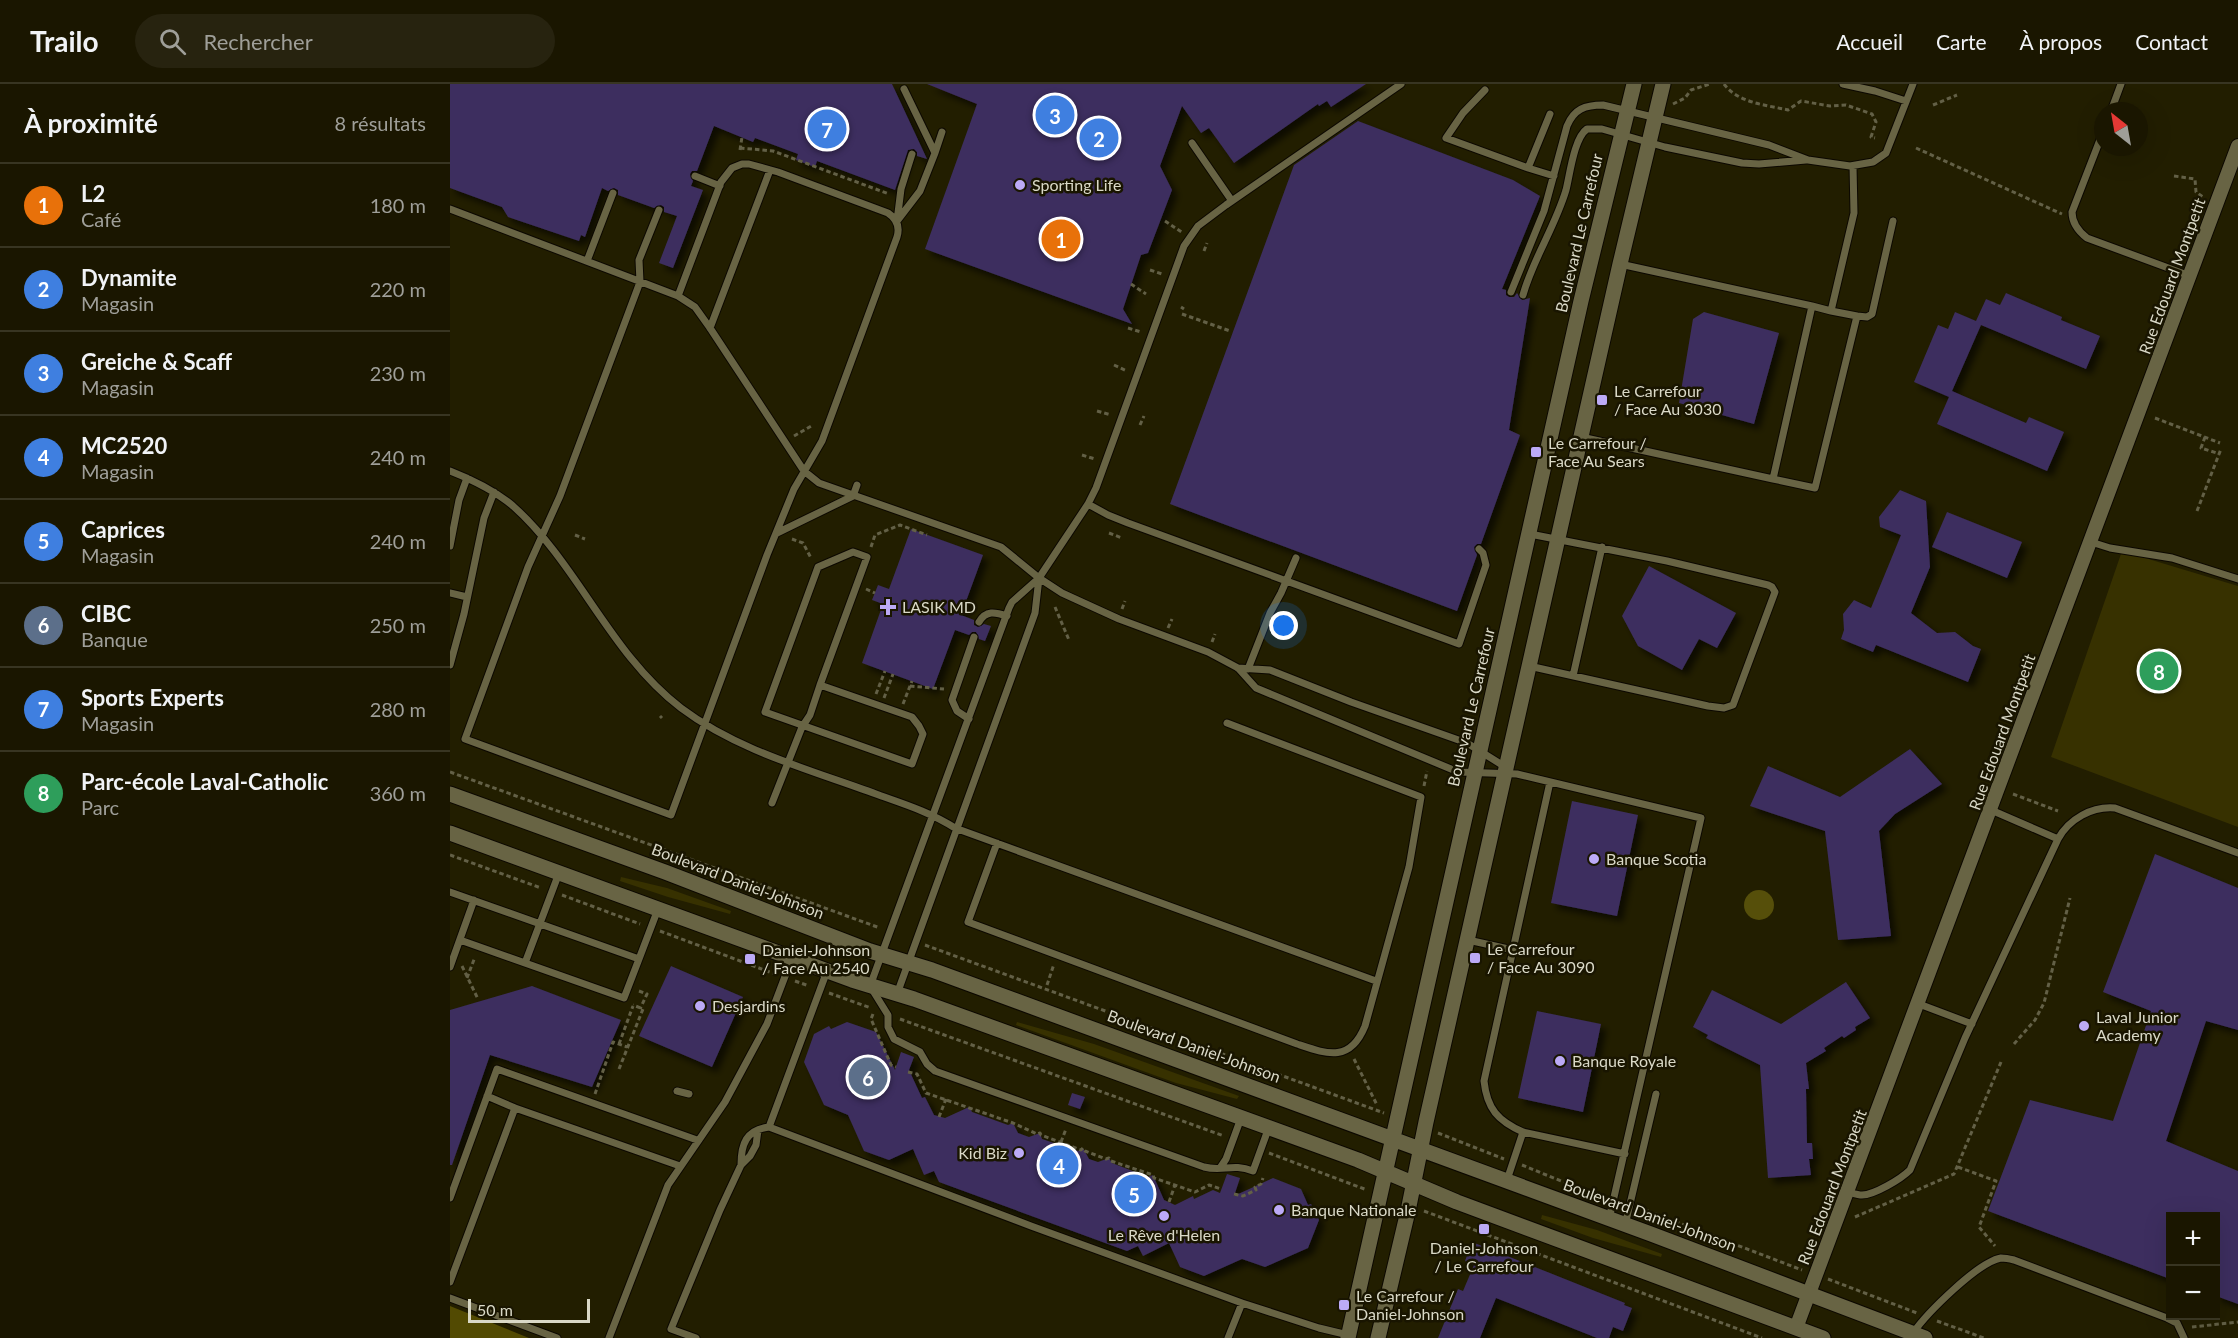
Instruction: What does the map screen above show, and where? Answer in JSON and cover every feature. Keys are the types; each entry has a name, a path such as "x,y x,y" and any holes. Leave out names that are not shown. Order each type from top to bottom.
{"street":[{"name":"Boulevard Le Carrefour","path":"1348,1337 1581,301 1634,84"},
{"path":"1378,1338 1468,940 1509,771 1529,666 1663,84"},
{"name":"Rue Edouard Montpetit","path":"1796,1328 2238,146"},
{"name":"Boulevard Daniel-Johnson","path":"450,794 665,872 882,955 1392,1138 1918,1336"},
{"path":"450,832 827,971 1269,1127 1413,1184 1823,1338"}],"lane":[{"path":"1269,1127 1252,1171 1238,1166 1204,1167 935,1071 920,1052 894,1039 888,1027 888,1015 870,986 1006,616 1012,603 1039,578 1088,504 1167,290 1189,237 1198,226 1232,201 1401,84"},
{"path":"1843,84 1906,101"},
{"path":"1511,292 1544,211 1567,126 1577,110 1594,105 1654,117 1769,145 1808,160 1853,166 1873,162 1886,153 1913,84"},
{"path":"2114,102 2121,84"},
{"path":"904,89 935,153"},
{"path":"1485,90 1463,113 1446,138 1554,176"},
{"path":"1528,168 1550,114"},
{"path":"1522,295 1562,202 1580,135 1587,129 1595,127 1648,143 1742,163 1808,160"},
{"path":"897,222 918,195 942,132"},
{"path":"1192,143 1232,201"},
{"path":"659,210 639,260 640,282 560,496 541,536 465,739 671,815 767,555 794,489 822,441 897,237 901,189 912,154"},
{"path":"2094,155 2076,201 2072,218 2077,228 2087,238 2190,276"},
{"path":"678,296 720,186 727,171 736,165 749,164 770,170 888,213 897,222"},
{"path":"1831,311 1854,213 1853,166"},
{"path":"710,328 770,170"},
{"path":"695,176 720,186"},
{"path":"588,261 613,193"},
{"path":"450,209 678,296 695,307 804,471 819,483 1001,547 1039,578 1062,593 1100,610 1192,644 1238,668 1256,688 1451,770 1509,771 1701,818 1609,1219"},
{"path":"1620,264 1867,317 1872,314 1893,221"},
{"path":"1773,479 1812,306"},
{"path":"1581,437 1815,488 1857,316"},
{"path":"450,471 494,492 512,506 541,536 638,666 673,702 705,724 749,747 933,814 956,828 1376,981"},
{"path":"450,546 459,500 467,478"},
{"path":"777,533 853,496 857,485"},
{"path":"450,665 484,518 494,492"},
{"path":"1088,504 1128,523 1459,644 1486,565 1484,553 1479,549"},
{"path":"1529,666 1708,706 1729,707 1733,705 1775,592 1768,585 1530,534"},
{"path":"2091,542 2118,550 2172,558 2238,579"},
{"path":"1573,676 1602,548"},
{"path":"772,803 802,727 810,715 820,685 867,557 853,552 818,567 765,712 802,727 821,730 912,764 923,734 912,717 820,685"},
{"path":"1248,669 1270,613 1296,558"},
{"path":"897,994 1036,609 1039,578"},
{"path":"450,593 467,597"},
{"path":"979,622 992,612 1006,616"},
{"path":"969,718 957,711 952,700 974,637"},
{"path":"1238,668 1270,670 1351,702 1467,743 1509,771"},
{"path":"997,843 968,922 1326,1054 1334,1054 1349,1047 1361,1035 1409,867 1421,797 1227,723"},
{"path":"1550,782 1484,1081 1489,1102 1495,1113 1508,1125 1523,1132 1625,1154"},
{"path":"1848,1192 1869,1194 1899,1179 1910,1170 1972,1024 2058,839 2068,825 2089,811 2107,807 2126,811 2238,853"},
{"path":"1991,810 2058,839"},
{"path":"525,963 559,872"},
{"path":"450,892 639,959"},
{"path":"450,967 474,900"},
{"path":"460,940 624,998 658,909"},
{"path":"1468,940 1513,950"},
{"path":"609,1338 661,1200 680,1166 725,1102 761,1035 792,958"},
{"path":"769,1127 827,971"},
{"path":"1919,1004 1972,1024"},
{"path":"450,1198 497,1069 697,1140"},
{"path":"677,1090 689,1094"},
{"path":"1625,1225 1656,1094"},
{"path":"487,1096 680,1166"},
{"path":"450,1282 515,1108"},
{"path":"1220,1168 1226,1159 1242,1118"},
{"path":"696,1338 671,1329 741,1165 741,1150 746,1138 758,1130 769,1127 1031,1226 1242,1302 1348,1337"},
{"path":"1507,1181 1523,1132"},
{"path":"1918,1336 1942,1300 1984,1266 1995,1260 2006,1258 2167,1318 2176,1323 2184,1338"},
{"path":"450,1298 557,1338"},
{"path":"1228,1338 1242,1302"}],"path":[{"path":"1677,101 1685,98 1690,90 1710,84"},
{"path":"1724,84 1734,95 1788,110 1801,101 1830,106 1846,105 1872,114 1876,122 1871,137 1875,138"},
{"path":"1933,105 1957,95"},
{"path":"741,154 742,137"},
{"path":"740,148 766,149 893,195"},
{"path":"1916,148 2072,218"},
{"path":"775,160 778,153"},
{"path":"814,175 817,168"},
{"path":"2174,176 2195,180 2196,192 2203,197"},
{"path":"860,192 863,184"},
{"path":"1165,221 1189,237"},
{"path":"1204,251 1207,243"},
{"path":"1131,284 1146,294"},
{"path":"1182,314 1230,331"},
{"path":"1128,328 1133,330"},
{"path":"1114,365 1120,368"},
{"path":"1097,411 1103,413"},
{"path":"1140,425 1144,416"},
{"path":"2155,418 2220,443"},
{"path":"796,435 813,425"},
{"path":"2205,437 2201,448 2220,454"},
{"path":"2197,511 2222,449"},
{"path":"1082,455 1088,456"},
{"path":"875,535 900,525 927,535"},
{"path":"1109,533 1122,538"},
{"path":"575,536 585,539"},
{"path":"803,543 810,558"},
{"path":"1055,607 1069,640"},
{"path":"880,682 885,671"},
{"path":"889,685 893,674"},
{"path":"903,706 912,681"},
{"path":"910,686 946,689"},
{"path":"1421,797 1427,771"},
{"name":"Boulevard Daniel-Johnson","path":"450,772 875,927"},
{"path":"2013,794 2058,811"},
{"path":"450,855 543,888"},
{"path":"560,894 640,924"},
{"path":"2014,1044 2035,1020 2044,1003 2070,898"},
{"path":"664,933 775,974"},
{"name":"Boulevard Daniel-Johnson","path":"936,949 1044,985 1373,1110"},
{"path":"1040,993 1058,955"},
{"path":"744,964 746,958"},
{"path":"463,967 477,999"},
{"path":"467,978 471,967"},
{"path":"620,1044 643,980"},
{"path":"795,981 811,987"},
{"path":"639,992 647,994 640,1009"},
{"path":"831,994 875,1010"},
{"path":"619,1070 643,1010 633,1006"},
{"path":"906,1021 1223,1136"},
{"path":"594,1094 613,1042 627,1047"},
{"path":"1349,1047 1377,1105"},
{"path":"1855,1217 1951,1176 1958,1167 2001,1062"},
{"path":"605,1065 611,1067"},
{"path":"908,1072 917,1074 926,1092 1081,1150 1083,1148 1095,1155 1153,1175 1154,1178 1195,1191 1209,1185 1221,1189"},
{"path":"939,1117 946,1099"},
{"path":"1458,1141 1506,1160"},
{"path":"1270,1154 1360,1187"},
{"path":"1094,1160 1095,1155"},
{"name":"Boulevard Daniel-Johnson","path":"1523,1165 1583,1190 1609,1196"},
{"path":"1958,1167 1996,1181 1979,1227 1995,1246"},
{"path":"1169,1202 1175,1185"},
{"path":"1437,1216 1762,1338"},
{"name":"Boulevard Daniel-Johnson","path":"1666,1218 1797,1268"},
{"path":"1840,1284 1910,1310"},
{"path":"1938,1321 1984,1338"},
{"path":"2193,1327 2238,1322"}],"shaded area":[{"path":"2122,551 2238,586 2238,827 2051,757"},
{"path":"621,877 667,888 731,911 730,914 668,897 620,881"},
{"path":"1759,890 1770,894 1774,905 1770,916 1759,920 1748,916 1744,905 1748,894"},
{"path":"1017,1022 1094,1044 1239,1096 1237,1099 1176,1083 1016,1025"},
{"path":"1542,1215 1597,1230 1662,1254 1661,1257 1593,1238 1541,1219"},
{"path":"450,1306 529,1338 450,1338"}],"building":[{"path":"450,84 892,84 927,159 917,156 914,149 908,150 895,190 817,161 815,167 796,160 798,154 755,138 753,142 714,126 697,171 692,171 690,174 693,181 691,186 703,190 673,268 659,263 677,216 664,212 664,207 661,205 654,208 618,195 618,190 614,188 608,191 602,188 585,237 581,235 579,241 508,217 502,207 450,188"},
{"path":"927,84 1366,84 1331,107 1327,101 1319,106 1318,104 1234,163 1209,128 1201,133 1182,106 1160,166 1172,190 1148,253 1141,255 1123,309 1132,324 925,249 977,104"},
{"path":"1358,121 1513,180 1540,196 1502,289 1506,290 1506,295 1509,297 1514,297 1517,293 1522,300 1530,298 1509,430 1520,435 1481,544 1474,547 1477,555 1457,611 1170,504 1294,165"},
{"path":"2006,293 2100,336 2086,369 1981,325 1952,391 2026,423 2029,417 2064,432 2047,471 1937,424 1949,397 1914,382 1938,325 1948,329 1955,312 1976,321 1986,299 2000,305"},
{"path":"1704,312 1779,333 1754,424 1679,403 1693,319"},
{"path":"1900,490 1926,501 1930,567 1911,613 1937,633 1955,632 1973,646 1981,649 1968,682 1876,645 1873,652 1841,639 1844,630 1843,614 1854,600 1871,608 1901,535 1880,527 1879,517"},
{"path":"1947,512 2022,542 2007,578 1932,547"},
{"path":"911,529 983,555 961,615 974,620 974,625 978,627 984,624 991,626 985,641 979,639 976,632 969,635 955,630 933,689 862,663 883,604 872,600 878,585 889,589"},
{"path":"1649,566 1736,613 1717,648 1699,639 1682,670 1638,646 1622,616"},
{"path":"1910,749 1942,784 1895,814 1879,831 1891,936 1838,940 1825,831 1750,806 1768,766 1840,797"},
{"name":"Banque Scotia","path":"1572,801 1638,815 1617,916 1551,903"},
{"name":"Laval Junior Academy","path":"2155,854 2238,888 2238,1030 2206,1021 2166,1141 2238,1171 2238,1304 2220,1297 2220,1212 2166,1212 2166,1278 1988,1211 2030,1100 2113,1121 2151,1011 2103,992"},
{"path":"671,966 743,997 712,1067 639,1036"},
{"path":"1846,982 1870,1018 1855,1027 1856,1030 1844,1038 1842,1036 1824,1048 1826,1051 1806,1063 1809,1089 1806,1089 1807,1143 1812,1143 1813,1159 1809,1159 1811,1175 1768,1178 1760,1065 1706,1038 1708,1035 1693,1027 1712,990 1781,1024"},
{"path":"532,986 621,1020 592,1087 490,1055 452,1165 450,1165 450,1010"},
{"name":"Banque Royale","path":"1537,1011 1601,1024 1583,1112 1518,1098"},
{"path":"847,1022 876,1032 895,1070 901,1052 914,1057 909,1070 922,1098 925,1097 934,1115 945,1118 969,1107 972,1112 1008,1125 1013,1123 1018,1133 1029,1137 1040,1133 1042,1139 1078,1151 1083,1148 1089,1159 1098,1162 1109,1158 1112,1163 1148,1177 1153,1175 1164,1200 1175,1205 1213,1190 1220,1193 1227,1174 1240,1178 1234,1196 1273,1178 1301,1189 1308,1205 1311,1204 1319,1220 1308,1248 1265,1267 1242,1259 1204,1276 1180,1267 1169,1243 1143,1256 1138,1246 1127,1251 939,1182 934,1171 924,1175 913,1149 889,1160 864,1151 848,1115 824,1105 804,1062 814,1034 829,1026 831,1029"},
{"path":"1072,1093 1085,1097 1080,1109 1068,1105"},
{"path":"1472,1242 1625,1303 1624,1305 1632,1308 1623,1331 1613,1327 1609,1338 1597,1338 1496,1298 1480,1338 1438,1338 1458,1289 1463,1291 1474,1265 1465,1261"}],"place":[{"name":"Greiche & Scaff","path":"1055,115"},
{"name":"Sports Experts","path":"827,129"},
{"name":"Dynamite","path":"1099,138"},
{"name":"Sporting Life","path":"1020,185"},
{"name":"L2","path":"1061,239"},
{"name":"Le Carrefour / Face Au 3030","path":"1602,400"},
{"name":"Le Carrefour / Face Au Sears","path":"1536,452"},
{"name":"LASIK MD","path":"888,607"},
{"name":"Parc-école Laval-Catholic","path":"2159,671"},
{"name":"Banque Scotia","path":"1594,859"},
{"name":"Le Carrefour / Face Au 3090","path":"1475,958"},
{"name":"Daniel-Johnson / Face Au 2540","path":"750,959"},
{"name":"Desjardins","path":"700,1006"},
{"name":"Laval Junior Academy","path":"2084,1026"},
{"name":"Banque Royale","path":"1560,1061"},
{"name":"CIBC","path":"868,1077"},
{"name":"Kid Biz","path":"1019,1153"},
{"name":"MC2520","path":"1059,1165"},
{"name":"Caprices","path":"1134,1194"},
{"name":"Banque Nationale","path":"1279,1210"},
{"name":"Le Rêve d'Helen","path":"1164,1216"},
{"name":"Daniel-Johnson / Le Carrefour","path":"1484,1229"},
{"name":"Le Carrefour / Daniel-Johnson","path":"1344,1305"}]}
